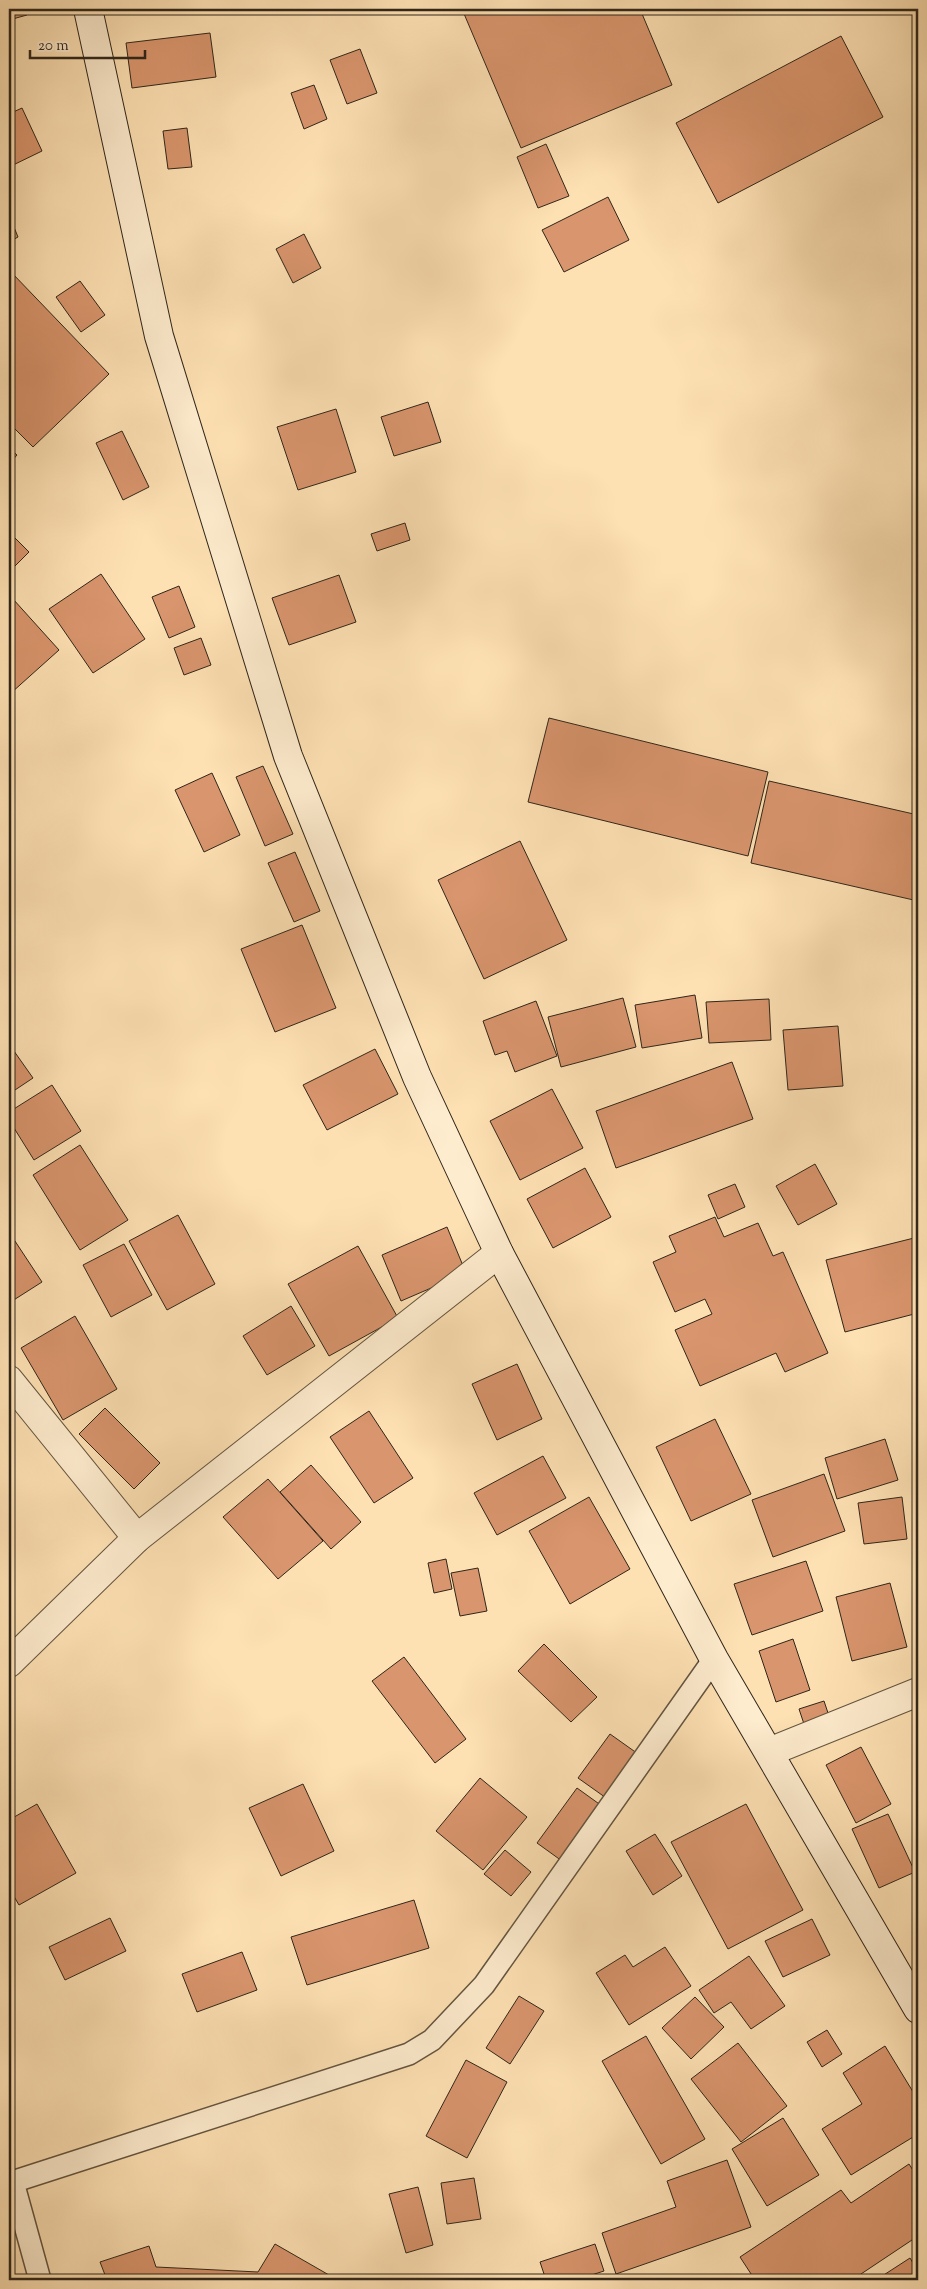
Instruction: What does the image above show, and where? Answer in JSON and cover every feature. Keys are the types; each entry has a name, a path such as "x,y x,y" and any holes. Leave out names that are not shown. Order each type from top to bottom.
{"main road":[{"path":"88,9 160,336 288,756 417,1077 499,1253 714,1659 918,2009"},
{"path":"9,1663 137,1538 499,1253"},
{"path":"9,1380 137,1538"},
{"path":"769,1752 918,1692"}],"lane":[{"path":"40,2280 11,2182 409,2054 432,2040 484,1985 714,1659"}],"building":[{"path":"9,9 25,9 27,15 9,20"},
{"path":"462,9 640,9 672,85 521,148"},
{"path":"210,33 216,77 132,88 126,43"},
{"path":"841,36 883,117 718,203 676,123"},
{"path":"360,49 377,93 347,104 330,60"},
{"path":"314,85 327,119 304,129 291,93"},
{"path":"22,108 42,151 9,167 9,114"},
{"path":"187,128 192,167 168,169 163,131"},
{"path":"546,144 569,196 538,208 517,157"},
{"path":"608,197 629,240 564,272 542,230"},
{"path":"9,215 18,237 9,242"},
{"path":"304,234 321,268 293,283 276,249"},
{"path":"11,272 109,374 33,447 9,423 9,274"},
{"path":"80,281 105,315 81,332 56,297"},
{"path":"428,402 441,442 394,456 381,417"},
{"path":"336,409 356,472 298,490 277,427"},
{"path":"122,431 149,487 123,500 96,443"},
{"path":"9,448 17,455 9,464"},
{"path":"405,523 410,540 377,551 371,534"},
{"path":"9,532 29,552 9,572"},
{"path":"101,574 145,639 93,673 49,609"},
{"path":"339,575 356,622 289,645 272,598"},
{"path":"179,586 195,627 169,638 152,597"},
{"path":"13,599 59,650 11,693 9,691 9,603"},
{"path":"201,638 211,665 184,675 174,648"},
{"path":"549,718 768,772 748,856 528,802"},
{"path":"263,766 293,834 265,846 236,777"},
{"path":"212,773 240,835 204,852 175,790"},
{"path":"769,781 918,815 918,901 751,863"},
{"path":"520,841 567,940 484,979 438,880"},
{"path":"295,852 320,911 294,922 268,863"},
{"path":"302,925 336,1008 275,1032 241,949"},
{"path":"695,995 702,1038 642,1048 635,1005"},
{"path":"623,998 636,1047 561,1067 548,1017"},
{"path":"769,999 771,1040 709,1043 706,1002"},
{"path":"536,1001 557,1056 515,1072 507,1051 495,1055 483,1021"},
{"path":"838,1026 843,1086 788,1090 783,1030"},
{"path":"9,1044 33,1078 9,1094"},
{"path":"375,1049 398,1094 327,1130 303,1085"},
{"path":"732,1062 753,1119 616,1168 596,1111"},
{"path":"52,1085 81,1131 34,1160 9,1120 9,1112"},
{"path":"552,1089 583,1148 520,1180 490,1121"},
{"path":"80,1145 128,1220 80,1250 33,1175"},
{"path":"815,1164 837,1204 798,1225 776,1186"},
{"path":"585,1168 611,1217 553,1248 527,1199"},
{"path":"735,1184 745,1207 718,1219 708,1195"},
{"path":"178,1215 215,1284 167,1310 129,1241"},
{"path":"715,1217 724,1237 758,1223 773,1256 783,1252 828,1353 785,1372 776,1353 700,1386 675,1330 712,1314 705,1299 675,1312 653,1262 676,1252 669,1236"},
{"path":"447,1227 466,1273 401,1301 382,1255"},
{"path":"9,1232 42,1282 9,1303"},
{"path":"918,1237 918,1313 845,1332 826,1260"},
{"path":"124,1244 152,1295 111,1317 83,1265"},
{"path":"358,1246 398,1318 329,1356 288,1284"},
{"path":"291,1306 315,1346 267,1375 243,1336"},
{"path":"75,1316 117,1389 63,1420 21,1348"},
{"path":"517,1364 542,1419 497,1440 472,1384"},
{"path":"105,1408 160,1463 134,1489 79,1434"},
{"path":"369,1411 413,1478 374,1503 330,1437"},
{"path":"715,1419 751,1494 691,1521 656,1447"},
{"path":"885,1439 898,1480 837,1499 825,1458"},
{"path":"543,1456 566,1498 497,1535 474,1493"},
{"path":"311,1465 361,1522 331,1549 280,1492"},
{"path":"824,1474 845,1531 773,1557 752,1500"},
{"path":"268,1479 323,1541 278,1579 223,1517"},
{"path":"918,1495 918,1532 913,1496"},
{"path":"589,1497 630,1569 570,1604 529,1531"},
{"path":"902,1497 907,1539 864,1544 858,1503"},
{"path":"446,1559 452,1589 434,1593 428,1563"},
{"path":"806,1561 823,1611 752,1635 734,1584"},
{"path":"478,1568 487,1611 460,1616 451,1573"},
{"path":"890,1583 907,1647 852,1661 836,1597"},
{"path":"793,1639 810,1690 776,1702 759,1651"},
{"path":"544,1644 597,1697 571,1722 518,1671"},
{"path":"404,1657 466,1739 435,1763 372,1681"},
{"path":"824,1701 830,1719 805,1727 799,1709"},
{"path":"610,1734 641,1756 609,1800 578,1778"},
{"path":"861,1747 891,1804 856,1823 826,1765"},
{"path":"480,1778 527,1817 483,1870 436,1831"},
{"path":"303,1784 334,1851 281,1876 249,1808"},
{"path":"577,1788 602,1806 562,1861 537,1843"},
{"path":"37,1804 76,1873 19,1905 9,1888 9,1820"},
{"path":"746,1804 803,1910 728,1949 671,1842"},
{"path":"888,1814 915,1872 879,1888 852,1829"},
{"path":"655,1834 682,1876 653,1895 626,1851"},
{"path":"505,1850 531,1872 511,1896 484,1874"},
{"path":"414,1900 429,1948 307,1985 291,1937"},
{"path":"110,1918 126,1951 65,1980 49,1947"},
{"path":"812,1919 830,1955 783,1977 765,1941"},
{"path":"665,1947 691,1986 629,2025 596,1973 625,1955 633,1967"},
{"path":"242,1952 257,1990 197,2012 182,1974"},
{"path":"749,1956 785,2006 751,2029 731,2002 714,2013 699,1990"},
{"path":"519,1996 544,2011 510,2064 486,2048"},
{"path":"695,1997 724,2027 691,2059 662,2028"},
{"path":"827,2030 842,2054 822,2067 807,2042"},
{"path":"646,2036 705,2139 661,2164 602,2061"},
{"path":"738,2043 787,2106 741,2142 691,2079"},
{"path":"885,2046 918,2100 918,2134 851,2175 822,2129 862,2104 843,2073"},
{"path":"466,2060 507,2082 467,2158 426,2136"},
{"path":"783,2118 819,2175 767,2206 732,2149"},
{"path":"727,2160 751,2227 616,2274 602,2233 676,2207 667,2181"},
{"path":"909,2164 918,2178 918,2236 852,2280 755,2280 740,2257 841,2190 851,2203"},
{"path":"474,2178 481,2219 447,2224 441,2183"},
{"path":"418,2187 433,2245 406,2253 389,2194"},
{"path":"275,2244 329,2275 326,2280 107,2280 100,2262 149,2246 156,2267 258,2272"},
{"path":"595,2244 604,2271 576,2280 546,2280 540,2262"},
{"path":"910,2258 918,2271 918,2280 876,2280"}]}
